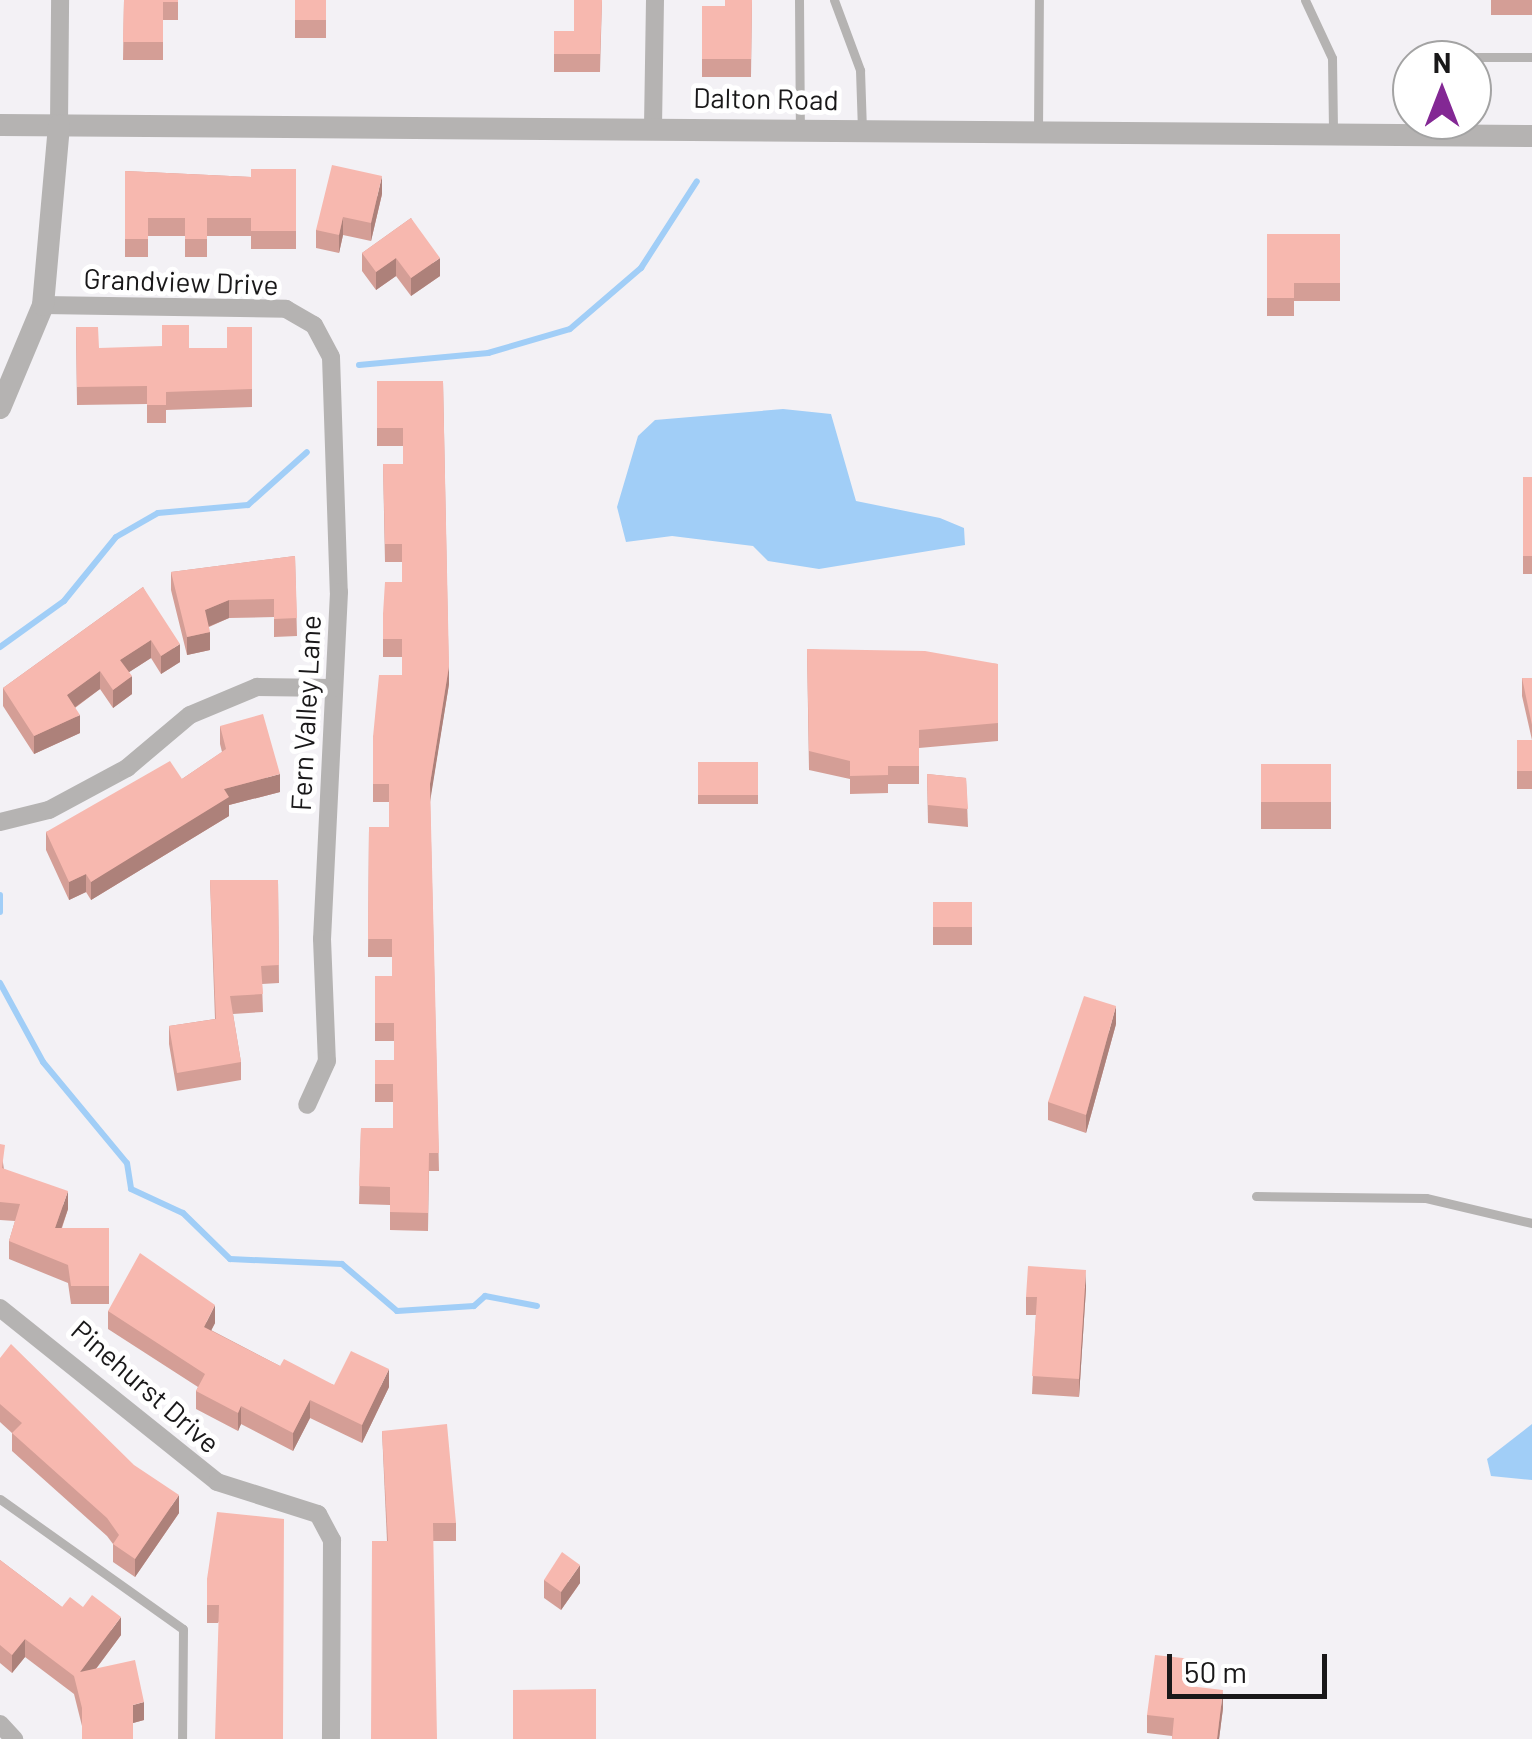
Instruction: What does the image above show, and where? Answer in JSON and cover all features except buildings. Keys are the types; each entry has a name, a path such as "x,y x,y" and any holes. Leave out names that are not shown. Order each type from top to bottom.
{"street":[{"path":"0,408 43,305 59,126 60,0"},
{"path":"653,127 655,0"},
{"name":"Dalton Road","path":"0,124 1532,136"},
{"name":"Grandview Drive","path":"43,305 286,309 314,325"},
{"name":"Fern Valley Lane","path":"307,1105 326,1061 333,688 340,592 331,356 314,325"},
{"path":"0,822 49,810 126,768 190,715 257,687 333,688"},
{"name":"Pinehurst Drive","path":"0,1308 217,1482 318,1514 332,1540 330,1739"},
{"path":"0,1724 14,1739"}],"lane":[{"path":"799,0 800,128"},
{"path":"834,0 860,70 862,129"},
{"path":"1038,131 1039,0"},
{"path":"1305,0 1332,58 1333,134"},
{"path":"1492,58 1532,58"},
{"path":"1256,1196 1426,1198 1532,1223"},
{"path":"0,1500 183,1629 182,1739"}],"water":[{"path":"783,409 831,414 856,501 940,518 964,528 965,545 819,569 768,561 753,546 672,536 626,542 617,507 638,436 655,420"},
{"path":"1532,1424 1532,1480 1491,1476 1487,1459"}],"waterway":[{"path":"359,365 488,353 570,329 641,268 697,181"},
{"path":"0,647 64,601 116,537 158,513 248,505 307,452"},
{"path":"0,895 0,912"},
{"path":"0,983 43,1062 127,1163 131,1189 183,1213 230,1259 342,1264 397,1311 474,1306 485,1296 537,1306"}]}
